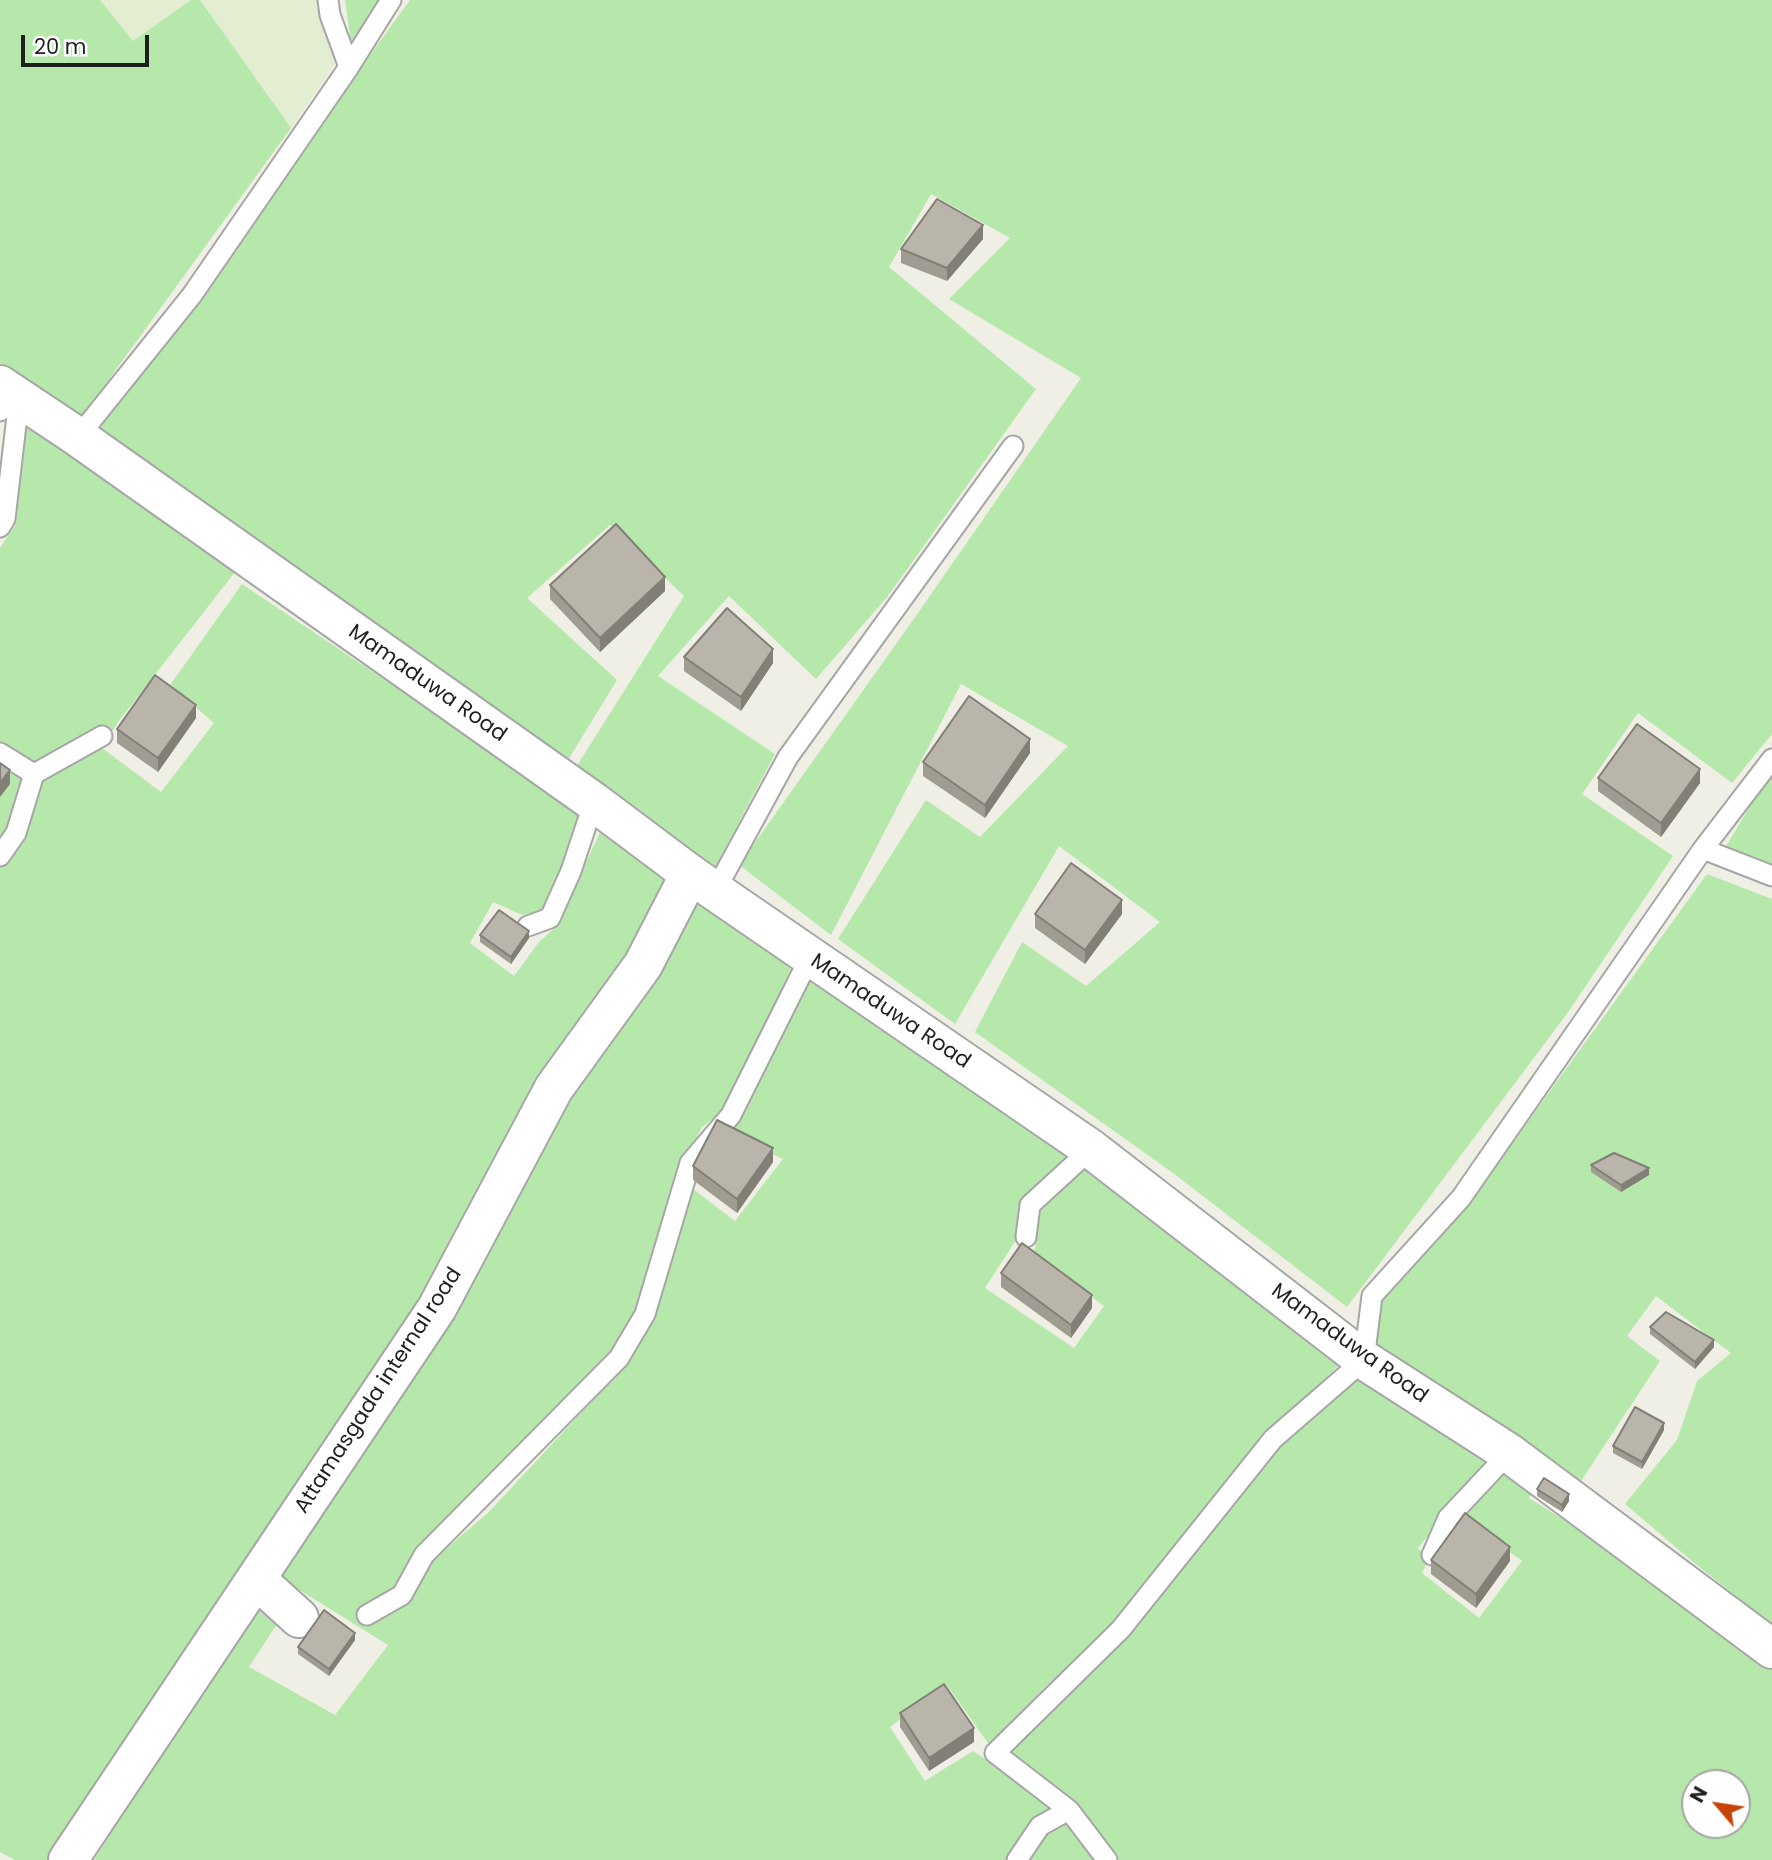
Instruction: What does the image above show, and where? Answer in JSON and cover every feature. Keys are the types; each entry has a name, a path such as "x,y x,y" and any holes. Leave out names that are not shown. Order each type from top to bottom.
{"street":[{"name":"Mamaduwa Road","path":"6,398 78,436 594,802 703,883 1091,1149 1364,1360 1509,1453 1772,1649"},
{"name":"Attamasgada internal road","path":"68,1860 438,1308 554,1088 703,883"},
{"path":"256,1579 299,1618"}],"lane":[{"path":"328,0 330,15 349,67"},
{"path":"78,436 192,295 349,67 391,0"},
{"path":"0,527 5,519 6,398"},
{"path":"703,883 789,757 1013,446"},
{"path":"0,856 16,833 34,774 103,736"},
{"path":"0,754 34,774"},
{"path":"1107,1860 1069,1810 995,1753 1121,1629 1273,1439 1364,1360 1372,1296 1461,1198 1703,849 1772,759"},
{"path":"528,926 550,918 572,871 594,802"},
{"path":"1703,849 1772,876"},
{"path":"367,1615 402,1595 424,1555 619,1358 645,1314 690,1163 731,1115 810,957"},
{"path":"1026,1237 1030,1205 1091,1149"},
{"path":"1432,1555 1448,1518 1509,1453"},
{"path":"1017,1860 1041,1826 1069,1810"}],"green space":[{"path":"0,0 100,0 133,41 191,0 200,0 291,128 81,418 0,363"},
{"path":"100,0 191,0 133,41"},
{"path":"200,0 326,0 335,63 291,128"},
{"path":"345,0 379,0 351,44"},
{"path":"410,0 1772,0 1772,734 1732,783 1638,713 1582,794 1673,856 1569,1011 1347,1307 1173,1173 975,1032 1022,942 1086,986 1160,922 1059,846 955,1024 838,939 926,800 980,837 1068,746 961,684 831,935 739,865 1081,378 949,299 1010,238 931,194 889,267 1036,389 888,596 816,679 729,596 658,676 775,754 710,877 573,772 684,596 610,525 527,598 617,680 565,765 94,434"},
{"path":"28,412 235,572 118,722 102,748 161,792 214,723 170,685 242,584 476,741 583,807 566,863 542,911 522,915 493,902 470,943 514,976 539,942 557,926 606,819 677,872 428,1306 54,1860 15,1860 0,1852 0,548 16,524"},
{"path":"1772,769 1772,866 1725,848"},
{"path":"1707,874 1772,899 1772,1625 1625,1504 1677,1440 1697,1381 1731,1353 1656,1296 1627,1336 1660,1361 1581,1481 1371,1349 1382,1298 1461,1214"},
{"path":"698,890 797,954 771,1013 736,1080 725,1110 702,1127 684,1164 656,1241 639,1311 612,1356 398,1588 364,1619 489,1512 627,1363 655,1315 693,1189 735,1221 783,1159 727,1133 815,960 1082,1142 1020,1205 1018,1237 985,1288 1074,1348 1104,1306 1034,1255 1040,1212 1096,1154 1352,1352 1267,1437 1107,1631 1043,1689 993,1750 946,1684 890,1727 925,1781 973,1751 1057,1807 1008,1860 94,1860 261,1598 284,1613 249,1667 335,1715 388,1645 277,1576 508,1186"},
{"path":"1366,1363 1499,1448 1418,1548 1429,1559 1422,1573 1479,1618 1522,1561 1460,1515 1514,1455 1544,1475 1529,1498 1564,1520 1576,1500 1772,1653 1772,1860 1119,1860 1074,1803 1006,1751 1280,1445"},
{"path":"1070,1823 1098,1860 1026,1860 1045,1831"}],"building":[{"path":"937,199 983,225 947,268 901,249"},
{"path":"616,524 665,577 600,638 550,585"},
{"path":"727,608 773,649 741,697 684,657"},
{"path":"155,675 196,705 158,758 117,729"},
{"path":"969,696 1030,739 985,805 923,762"},
{"path":"1637,724 1700,769 1661,823 1598,778"},
{"path":"0,763 10,770 0,783"},
{"path":"1071,863 1122,900 1085,950 1035,914"},
{"path":"499,910 529,931 511,957 480,935"},
{"path":"717,1120 773,1148 737,1199 693,1166"},
{"path":"1614,1153 1649,1168 1621,1185 1591,1165"},
{"path":"1022,1243 1092,1295 1071,1325 1001,1273"},
{"path":"1666,1312 1714,1340 1695,1362 1650,1327"},
{"path":"1635,1407 1664,1423 1642,1462 1613,1446"},
{"path":"1544,1478 1569,1494 1562,1505 1537,1489"},
{"path":"1465,1513 1510,1547 1476,1594 1431,1560"},
{"path":"324,1610 355,1633 329,1669 298,1647"},
{"path":"944,1684 974,1728 929,1758 900,1713"}]}
